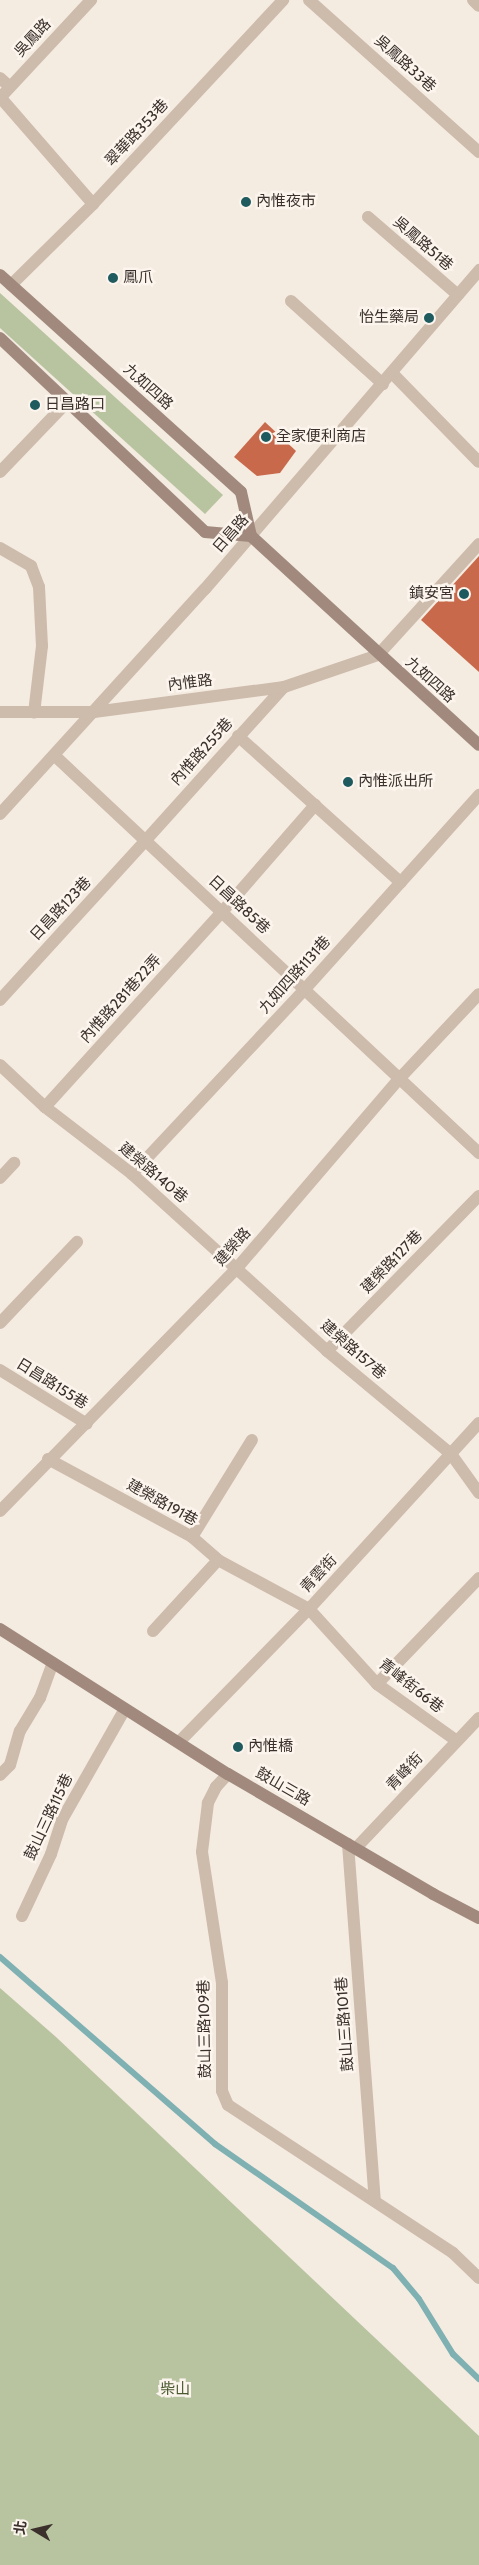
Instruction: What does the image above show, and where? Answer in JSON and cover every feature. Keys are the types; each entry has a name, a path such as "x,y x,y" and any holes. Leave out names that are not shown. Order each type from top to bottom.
{"street":[{"name":"吳鳳路","path":"0,98 91,0"},
{"name":"翠華路353巷","path":"11,285 93,204 284,0"},
{"name":"吳鳳路33巷","path":"309,0 479,152"},
{"path":"473,0 479,6"},
{"path":"0,78 10,87"},
{"path":"0,98 93,204"},
{"name":"吳鳳路51巷","path":"368,217 458,294"},
{"name":"日昌路","path":"0,814 55,756 251,536 479,270"},
{"name":"九如四路","path":"0,275 241,492 251,536 378,655 479,745"},
{"path":"291,301 383,384"},
{"path":"0,338 205,532 251,536"},
{"path":"392,373 479,462"},
{"path":"0,472 68,401"},
{"path":"378,655 479,544"},
{"path":"0,548 31,566 40,587 42,646 34,714"},
{"name":"內惟路","path":"0,712 34,714 94,712 284,687 378,655"},
{"name":"內惟路255巷","path":"146,840 284,687"},
{"path":"238,736 400,883"},
{"name":"日昌路85巷","path":"55,756 400,1078"},
{"name":"九如四路1131巷","path":"132,1174 305,989 479,795"},
{"name":"內惟路281巷22弄","path":"44,1107 222,912 315,805"},
{"name":"日昌路123巷","path":"0,1000 146,840"},
{"name":"建榮路","path":"0,1511 48,1459 87,1424 237,1268 400,1078 479,994"},
{"name":"建榮路140巷","path":"0,1066 44,1107 132,1174 237,1268"},
{"path":"400,1078 479,1153"},
{"path":"0,1178 14,1163"},
{"name":"建榮路127巷","path":"328,1351 479,1196"},
{"path":"0,1324 77,1242"},
{"name":"建榮路157巷","path":"237,1268 328,1351 451,1454 479,1493"},
{"name":"日昌路155巷","path":"0,1370 87,1424"},
{"name":"青雲街","path":"179,1742 309,1609 479,1423"},
{"path":"192,1536 252,1440"},
{"name":"建榮路191巷","path":"48,1459 192,1536 218,1560 309,1609"},
{"path":"153,1631 218,1560"},
{"path":"377,1684 479,1578"},
{"name":"青峰街66巷","path":"309,1609 377,1684 456,1741"},
{"name":"鼓山三路","path":"0,1629 228,1774 479,1918"},
{"path":"0,1775 10,1765 20,1731 40,1698 53,1663"},
{"name":"鼓山三路115巷","path":"22,1916 51,1854 63,1818 126,1709"},
{"name":"青峰街","path":"352,1846 479,1718"},
{"name":"鼓山三路109巷","path":"228,1774 216,1787 208,1804 202,1852 222,1983 222,2091 228,2105 243,2117 453,2253 479,2278"},
{"name":"鼓山三路101巷","path":"352,1846 375,2201"}],"green space":[{"path":"0,293 223,495 205,514 0,328"},
{"name":"柴山","path":"0,1988 56,2037 479,2436 479,2565 0,2565"}],"building":[{"name":"全家便利商店","path":"265,422 296,451 280,473 257,476 234,457"},
{"name":"鎮安宮","path":"479,556 479,672 421,620"}],"waterway":[{"path":"0,1957 215,2144 393,2268 419,2299 453,2354 479,2379"}],"place":[{"name":"內惟夜市","path":"246,202"},
{"name":"鳳爪","path":"113,278"},
{"name":"怡生藥局","path":"429,318"},
{"name":"日昌路口","path":"35,405"},
{"name":"全家便利商店","path":"266,437"},
{"name":"鎮安宮","path":"464,594"},
{"name":"內惟派出所","path":"348,782"},
{"name":"內惟橋","path":"238,1747"}]}
